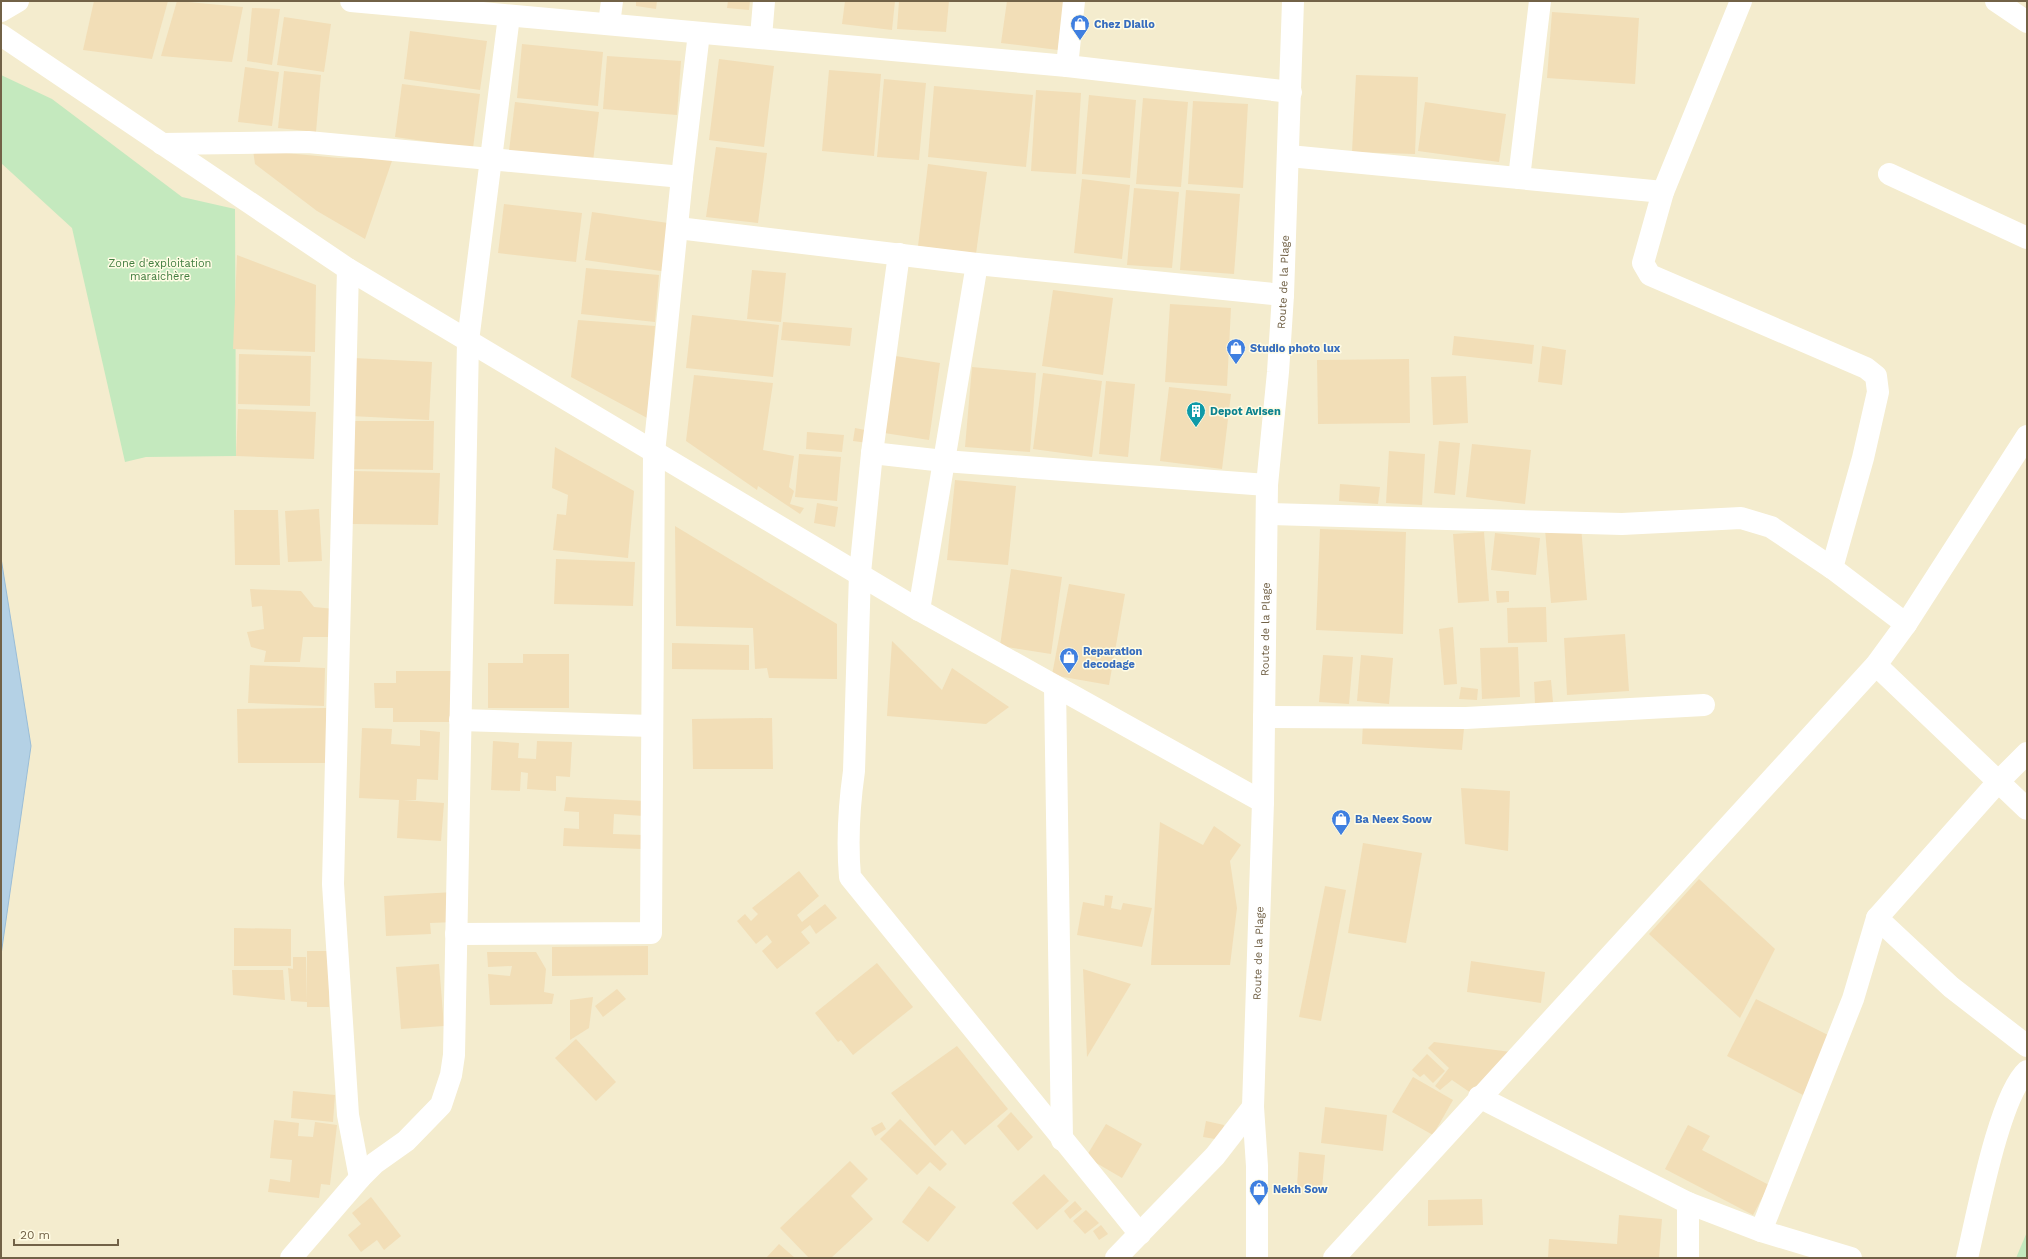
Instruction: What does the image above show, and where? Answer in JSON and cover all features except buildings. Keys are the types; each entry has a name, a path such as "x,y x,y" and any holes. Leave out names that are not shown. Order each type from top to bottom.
{"street":[{"path":"1,11 18,1"},
{"path":"351,1 394,3 509,16 761,37 1067,66 1291,92"},
{"path":"609,24 612,1"},
{"path":"761,37 764,1"},
{"path":"1067,66 1074,1"},
{"name":"Route de la Plage","path":"1257,1258 1257,1166 1253,1107 1263,802 1267,485 1278,372 1283,295 1294,1"},
{"path":"1519,178 1540,1"},
{"path":"1741,1 1663,192 1643,263 1650,275 1866,368 1876,376 1878,392 1863,458 1832,568"},
{"path":"1996,1 2027,22"},
{"path":"292,1258 360,1178 375,1163 406,1141 441,1105 451,1075 454,1054 468,341 509,16"},
{"path":"456,934 651,933 651,726 654,453 682,177 699,33"},
{"path":"1,35 348,269 798,539 860,573 919,610 1263,802"},
{"path":"162,144 308,142 682,177"},
{"path":"1289,156 1663,192"},
{"path":"1889,174 2027,238"},
{"path":"678,228 977,264 1283,295"},
{"path":"899,254 872,453 860,573 854,771 850,796 848,860 850,877 1062,1140 1140,1234"},
{"path":"919,610 977,264"},
{"path":"348,269 333,884 348,1115 360,1178"},
{"path":"1334,1258 1479,1097 1698,862 1876,665 1906,624 2027,436"},
{"path":"872,453 944,461 1267,485"},
{"path":"1267,514 1622,524 1741,518 1771,527 1832,568 1906,624"},
{"path":"1876,665 2027,809"},
{"path":"1055,686 1062,1140"},
{"path":"1264,717 1466,718 1704,705"},
{"path":"460,720 651,726"},
{"path":"1761,1231 1853,999 1878,918 1998,782 2027,753"},
{"path":"1878,918 1951,987 2027,1046"},
{"path":"1967,1258 1997,1136 2014,1089 2027,1070"},
{"path":"1479,1097 1688,1203 1761,1231 1851,1258"},
{"path":"1116,1258 1216,1156 1253,1107"},
{"path":"1688,1203 1688,1258"}],"shaded area":[{"path":"1,1 2027,1 2027,1258 1,1258"}],"green space":[{"name":"Zone d'exploitation maraichère","path":"1,75 52,99 182,197 235,209 236,456 146,457 125,462 72,228 1,163"},
{"path":"2027,1232 2027,1258 2016,1258"}],"water":[{"path":"1,558 31,746 1,955"}],"place":[{"name":"Chez Diallo","path":"1080,41"},
{"name":"Studio photo lux","path":"1236,365"},
{"name":"Depot Avisen","path":"1196,428"},
{"name":"Reparation decodage","path":"1069,674"},
{"name":"Ba Neex Soow","path":"1341,836"},
{"name":"Nekh Sow","path":"1259,1206"}]}
